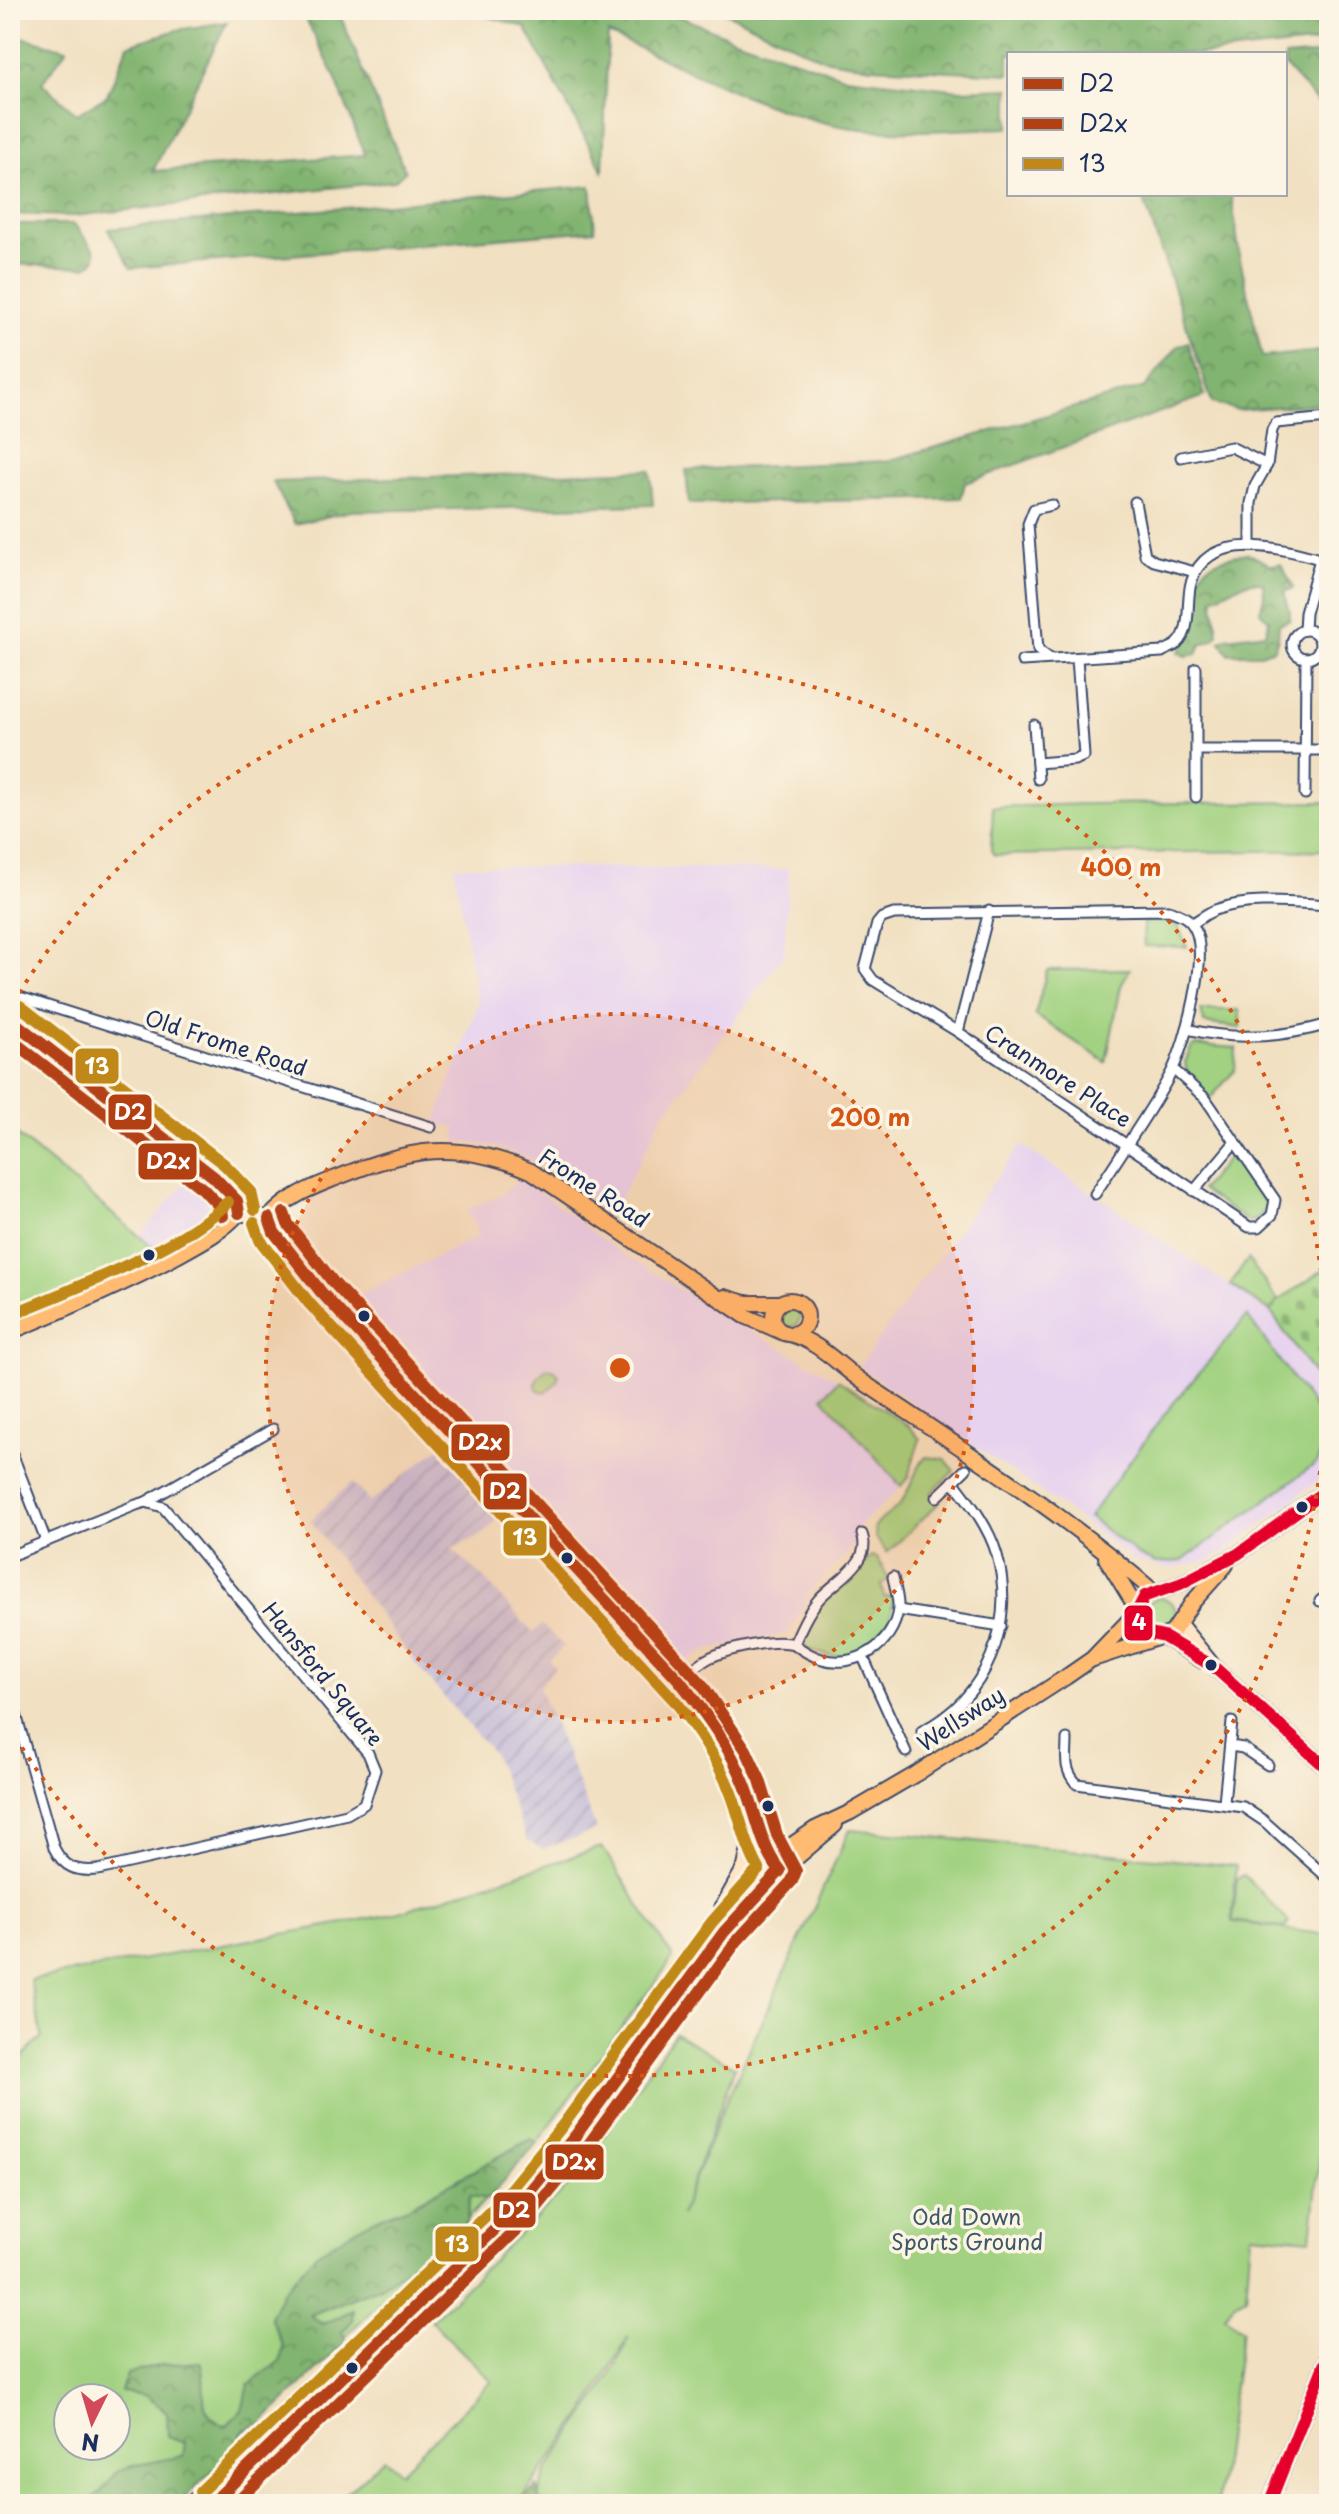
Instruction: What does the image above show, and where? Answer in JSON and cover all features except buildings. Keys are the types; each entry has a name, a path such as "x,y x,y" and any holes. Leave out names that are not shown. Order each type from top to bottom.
{"main road":[{"path":"10,1019 214,1177 237,1201 239,1213"},
{"name":"Frome Road","path":"269,1218 277,1208 295,1196 375,1162 437,1150 478,1153 504,1159 531,1171 745,1316 813,1342 848,1372 1048,1509 1158,1592"},
{"path":"239,1213 269,1218 274,1232 321,1292 679,1680 729,1749 745,1784 763,1848 775,1865"},
{"path":"10,1332 162,1264 216,1234 239,1213"},
{"name":"Frome Road","path":"709,1290 745,1303 779,1303 790,1299 800,1303 848,1372"},
{"path":"779,1303 773,1317 776,1327 787,1334 804,1327 808,1317"},
{"name":"Wellsway","path":"211,2504 483,2232 560,2134 716,1919 775,1865 851,1812 916,1774 1092,1659 1136,1611 1145,1596 1238,1554 1329,1489"},
{"name":"Frome Road","path":"1101,1551 1136,1611"},
{"name":"Wellsway","path":"1092,1659 1172,1633 1238,1554"},
{"path":"1158,1592 1175,1598 1181,1609 1180,1621 1214,1667 1329,1770"},
{"path":"1136,1611 1140,1627 1146,1633 1160,1637 1214,1667"},
{"path":"716,1919 745,1867 755,1816"},
{"name":"Wellsway","path":"191,2504 553,2167 775,1865"},
{"path":"1269,2504 1329,2353"}],"street":[{"path":"1251,546 1251,503 1255,486 1267,465 1272,430 1276,423 1329,418"},
{"path":"1181,457 1231,447 1267,465"},
{"path":"1135,502 1145,555 1154,561 1195,572"},
{"path":"1052,505 1034,509 1028,524 1038,650 1052,659"},
{"path":"1022,661 1162,652 1178,644 1185,631 1188,596 1195,572 1202,562 1215,553 1251,546 1265,545 1324,560 1305,613 1304,630"},
{"path":"1304,630 1313,631 1320,642 1315,655 1306,658 1298,655 1292,645 1294,636 1304,630"},
{"path":"1037,763 1075,760 1084,756 1077,658"},
{"path":"1305,794 1306,658"},
{"path":"1196,668 1196,797"},
{"path":"1034,725 1038,779"},
{"path":"1197,750 1329,750"},
{"path":"1193,923 1214,910 1242,905 1275,902 1329,905"},
{"name":"Cranmore Place","path":"1169,910 1193,923 1197,934 1197,988 1187,1029 1173,1069 1127,1145 868,975 865,962 877,924 887,915 989,911 1169,910"},
{"name":"Cranmore Place","path":"958,1032 989,911"},
{"name":"Old Frome Road","path":"10,994 431,1127"},
{"path":"1187,1029 1207,1034 1260,1038 1329,1024"},
{"path":"1095,1194 1127,1145 1249,1227 1259,1227 1272,1215 1275,1200 1205,1098 1173,1069"},
{"path":"1194,1191 1235,1142"},
{"path":"10,1556 146,1502 273,1429"},
{"path":"10,1448 46,1541"},
{"path":"937,1497 966,1469"},
{"path":"922,1731 955,1710 970,1694 994,1651 1001,1626 1003,1589 996,1554 974,1509 953,1481"},
{"name":"Hansford Square","path":"10,1693 54,1848 65,1864 73,1869 85,1871 114,1867 347,1814 364,1804 375,1770 368,1753 163,1507 146,1502"},
{"path":"794,1644 804,1620 819,1599 861,1559 866,1544 862,1534"},
{"path":"679,1680 709,1658 725,1652 781,1642 794,1644 818,1659 831,1661 863,1657 888,1635 898,1610 893,1577"},
{"path":"1320,1601 1329,1594"},
{"path":"898,1610 1001,1626"},
{"path":"863,1657 906,1752"},
{"path":"1224,1802 1232,1722"},
{"path":"1067,1739 1067,1770 1077,1784 1224,1802 1254,1813 1329,1879"},
{"path":"1230,1746 1243,1748 1268,1765"}],"shaded area":[{"path":"454,866 789,869 784,955 658,1122 611,1215 560,1176 532,1160 495,1146 456,1141 456,1128 435,1123 478,1004"},
{"path":"1021,1145 1269,1312 1329,1397 1329,1472 1225,1552 1210,1560 1169,1569 1134,1560 1066,1509 859,1366"},
{"path":"195,1172 213,1192 213,1217 204,1228 158,1250 140,1235"},
{"path":"519,1180 615,1249 712,1309 838,1380 822,1398 901,1487 855,1530 860,1539 807,1594 808,1598 789,1633 703,1651 679,1665 519,1481 348,1300 479,1236 467,1209 498,1197"},
{"path":"442,1446 507,1510 482,1535 452,1549 482,1576 533,1633 542,1625 564,1646 549,1661 555,1668 539,1687 597,1830 542,1849 527,1840 494,1755 418,1667 310,1520 352,1482 370,1502"}],"green space":[{"path":"301,10 338,10 405,171 394,181 73,216 10,214 10,81 14,35 67,49 42,83 77,114 107,96 128,45 177,30 227,22 153,171 365,155 333,72"},
{"path":"501,10 664,10 732,38 846,77 961,90 1007,88 1007,128 889,131 818,121 738,93 608,34 603,171 525,27 489,17"},
{"path":"720,10 1329,10 1329,41 1226,52 1007,52 1007,74 871,67 823,59"},
{"path":"1329,53 1329,125 1322,107 1287,68 1287,57"},
{"path":"591,186 595,230 131,268 108,229"},
{"path":"1143,196 1231,196 1240,259 1262,357 1329,350 1329,403 1237,410 1212,403"},
{"path":"10,224 74,224 95,251 95,260 86,267 10,264"},
{"path":"1188,342 1205,396 965,483 961,498 689,504 686,470 887,461 1145,387 1178,346"},
{"path":"650,470 653,505 351,511 295,524 273,482"},
{"path":"1247,553 1271,565 1281,564 1294,588 1284,592 1290,620 1279,624 1274,649 1261,654 1229,654 1220,641 1266,633 1269,620 1260,612 1263,583 1251,582 1213,598 1218,634 1213,640 1201,644 1197,654 1186,656 1179,652 1191,633 1199,575 1212,563"},
{"path":"1329,802 1329,850 994,855 991,850 993,807"},
{"path":"1169,921 1178,926 1187,947 1144,946 1143,922"},
{"path":"1130,969 1121,986 1106,1062 1035,1015 1047,970"},
{"path":"1201,1010 1239,1010 1241,1028 1204,1023"},
{"path":"1196,1045 1236,1048 1235,1070 1210,1099 1186,1069 1185,1062 1191,1048"},
{"path":"10,1129 161,1254 104,1282 10,1321"},
{"path":"1235,1150 1265,1198 1267,1209 1255,1221 1247,1221 1201,1190"},
{"path":"1248,1259 1278,1301 1270,1311 1230,1285"},
{"path":"1329,1266 1329,1396 1270,1311 1278,1301"},
{"path":"790,1307 797,1310 800,1317 797,1324 790,1327 783,1324 780,1317 783,1310"},
{"path":"1247,1316 1320,1416 1324,1442 1318,1462 1182,1561 1156,1563 1138,1555 1089,1517 1166,1412"},
{"path":"546,1369 553,1369 559,1375 557,1382 546,1392 538,1390 536,1384"},
{"path":"838,1380 910,1427 920,1439 908,1477 901,1486 823,1397"},
{"path":"926,1457 945,1459 954,1471 931,1493 939,1503 887,1553 876,1538 875,1526 900,1504"},
{"path":"872,1556 878,1559 889,1580 881,1585 884,1597 893,1596 886,1629 878,1641 853,1654 838,1656 806,1648 803,1637 819,1606"},
{"path":"1160,1598 1172,1602 1176,1614 1172,1626 1160,1630 1148,1626 1144,1614 1148,1602"},
{"name":"Odd Down Sports Ground","path":"850,1829 1236,1866 1232,1922 1329,1935 1329,2073 1311,2239 1251,2234 1246,2297 1234,2304 1224,2316 1242,2330 1217,2504 544,2504 541,2500 542,2504 534,2504 547,2470 603,2388 629,2336 584,2413 518,2504 335,2504 384,2458 400,2472 492,2381 431,2321 570,2184 675,2033 735,2067 680,2216 723,2108"},
{"path":"602,1847 673,1958 536,2144 473,2213 171,2504 10,2504 10,2069 42,2037 30,1980 393,1914"},
{"path":"1244,1875 1289,1922 1284,1928 1233,1921 1237,1878"},
{"path":"531,2139 537,2143 488,2199 470,2196 466,2227 444,2253 419,2271 405,2270 382,2286 310,2315 323,2324 353,2310 352,2321 342,2332 346,2342 262,2423 243,2430 233,2451 178,2504 84,2504 101,2492 117,2472 183,2456 185,2443 168,2437 167,2412 144,2395 132,2393 132,2382 124,2382 127,2374 161,2365 200,2362 205,2406 215,2420 225,2427 242,2410 249,2385 281,2360 283,2346 270,2317 282,2292 315,2255 370,2221 408,2207"},
{"path":"537,2486 540,2504 502,2502 505,2496 516,2499"}],"transit line":[{"name":"13","path":"20,1006 225,1165 251,1192 255,1210"},
{"name":"D2","path":"10,1019 214,1177 237,1201 239,1213"},
{"name":"D2x","path":"10,1039 203,1189 222,1209 223,1216"},
{"name":"13","path":"10,1315 155,1252 208,1219 228,1202"},
{"name":"D2x","path":"234,2504 524,2223 589,2144 737,1941 792,1881 796,1871 777,1835 760,1780 746,1750 701,1683 333,1282 288,1224 284,1213"},
{"name":"D2","path":"211,2504 512,2213 576,2135 724,1932 780,1871 763,1840 732,1757 679,1680 321,1292 274,1232 269,1218"},
{"name":"13","path":"200,2492 500,2202 563,2125 712,1922 759,1869 720,1768 676,1702 309,1303 260,1240 254,1223"},
{"name":"4","path":"1329,1488 1238,1554 1180,1584 1145,1596 1136,1613 1140,1627 1146,1633 1164,1637 1214,1667 1329,1770"},
{"name":"4","path":"1269,2504 1329,2353"}]}
